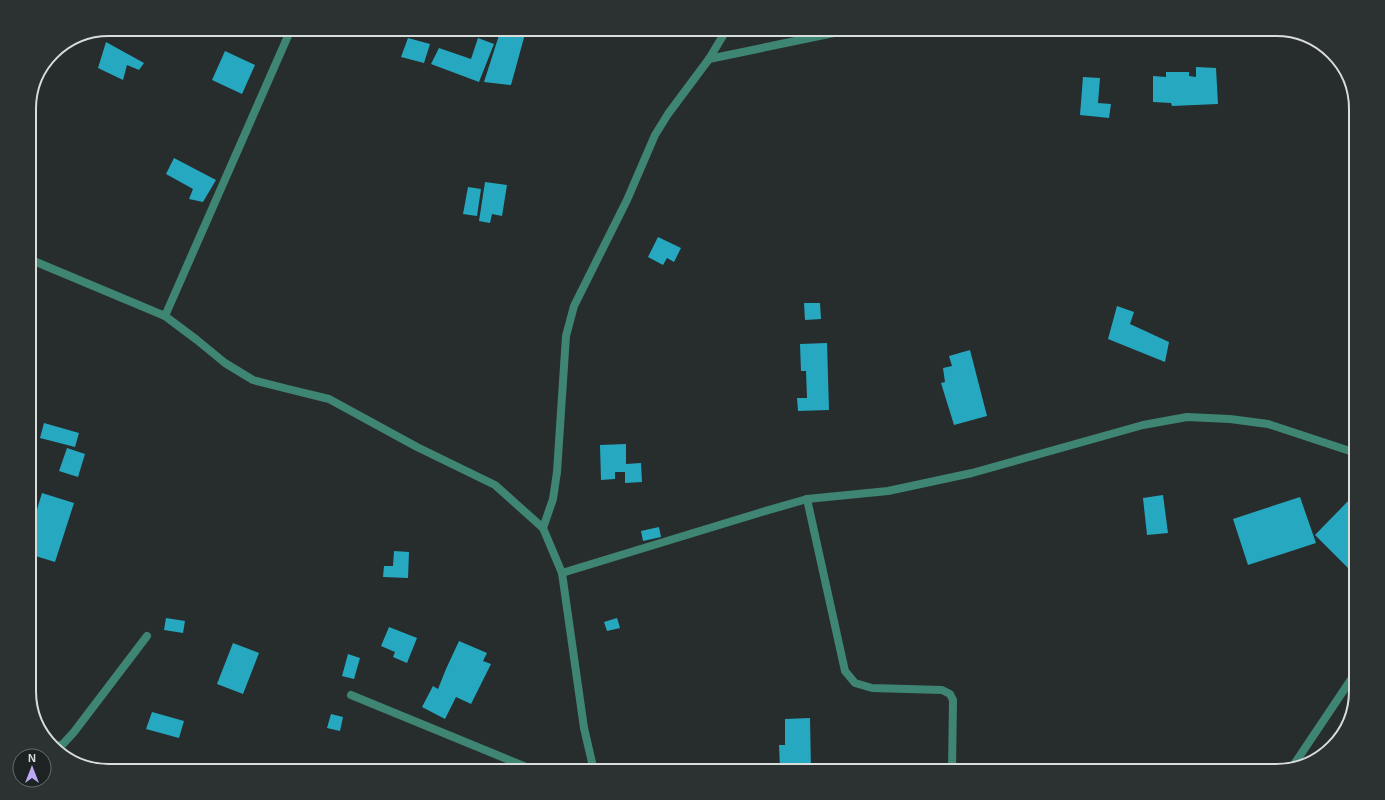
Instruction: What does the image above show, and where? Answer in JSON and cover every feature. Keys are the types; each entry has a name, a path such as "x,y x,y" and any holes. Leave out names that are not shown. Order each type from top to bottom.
{"street":[{"path":"165,316 288,36"},
{"path":"543,528 553,499 557,472 566,336 574,306 597,264 655,135 668,114 709,59 723,36"},
{"path":"709,59 819,36"},
{"path":"36,263 165,316 197,340 225,364 253,380 288,390 329,398 417,447 495,485 543,528 562,573 584,728 592,764"},
{"path":"562,573 807,499 888,491 972,473 1143,425 1187,417 1230,419 1268,424 1349,451"},
{"path":"807,499 845,671 855,683 872,688 942,690 950,694 953,700 952,764"},
{"path":"60,745 63,744 74,732 147,636"},
{"path":"1297,761 1349,683"},
{"path":"351,695 519,764"}],"building":[{"path":"499,36 524,36 511,85 484,82"},
{"path":"408,38 430,44 424,63 401,57"},
{"path":"478,38 494,44 479,82 431,64 439,48 471,59"},
{"path":"106,42 144,63 139,70 127,65 123,80 98,68"},
{"path":"225,51 255,65 242,94 212,80"},
{"path":"1196,67 1216,68 1218,104 1172,106 1171,103 1153,102 1153,76 1166,77 1166,72 1189,72 1189,76 1196,77"},
{"path":"1083,77 1100,78 1098,103 1111,104 1109,118 1080,115"},
{"path":"174,158 216,180 203,202 189,199 193,189 166,174"},
{"path":"485,182 507,185 502,216 492,214 490,223 479,221"},
{"path":"468,187 481,189 477,216 463,214"},
{"path":"658,237 681,248 674,262 667,258 663,265 648,257"},
{"path":"804,303 820,303 821,319 805,320"},
{"path":"1117,306 1134,312 1130,324 1169,342 1165,362 1108,339"},
{"path":"827,343 829,410 798,411 797,398 807,398 806,371 801,371 800,344"},
{"path":"970,350 987,416 954,425 941,383 945,382 943,368 952,366 949,356"},
{"path":"44,423 79,433 75,447 40,438"},
{"path":"626,444 626,464 641,463 642,482 625,483 625,472 615,472 615,479 601,480 600,445"},
{"path":"67,448 85,454 78,477 59,471"},
{"path":"42,493 74,503 55,562 36,556 36,513"},
{"path":"1163,495 1168,533 1147,535 1143,498"},
{"path":"1300,497 1316,543 1248,565 1233,519"},
{"path":"1349,500 1349,569 1315,535"},
{"path":"659,527 661,537 643,541 641,531"},
{"path":"394,551 409,552 408,578 383,577 384,566 393,566"},
{"path":"166,618 185,621 183,633 164,630"},
{"path":"617,618 620,628 607,631 604,622"},
{"path":"389,627 417,638 407,663 393,657 395,652 381,646"},
{"path":"459,641 487,653 483,661 491,664 471,704 456,697 445,719 422,707 433,686 438,689"},
{"path":"233,643 259,653 243,694 217,684"},
{"path":"348,654 360,658 354,679 342,676"},
{"path":"152,712 184,721 179,738 146,729"},
{"path":"331,714 343,717 340,731 327,728"},
{"path":"810,718 811,764 780,764 779,745 785,745 785,719"}]}
